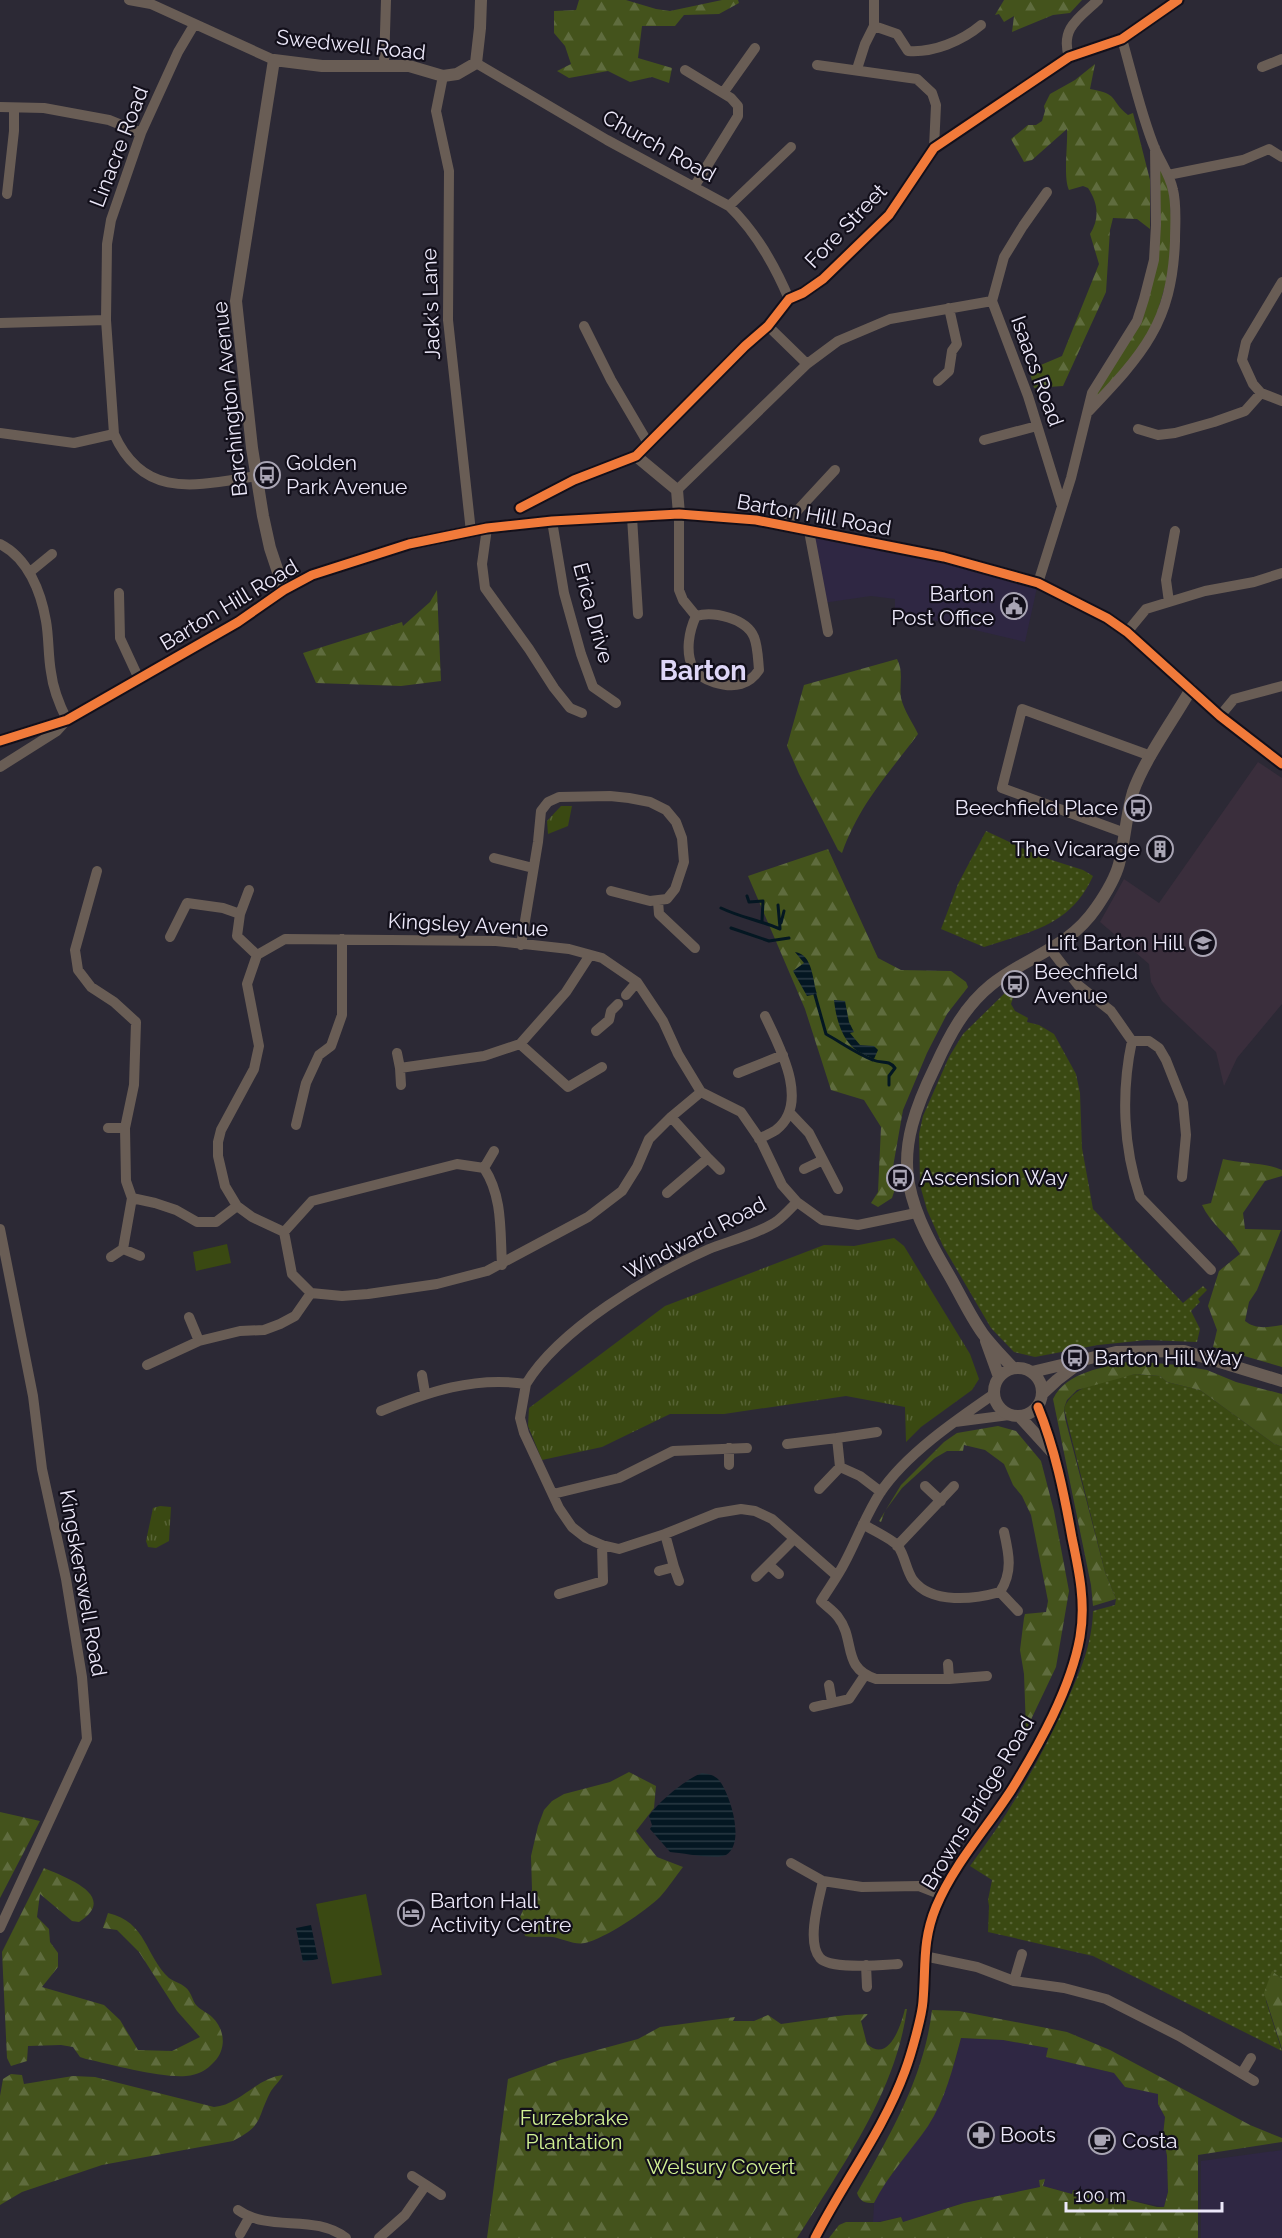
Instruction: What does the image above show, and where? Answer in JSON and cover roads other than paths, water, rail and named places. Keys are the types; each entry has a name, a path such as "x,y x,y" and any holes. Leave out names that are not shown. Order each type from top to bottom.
{"street":[{"name":"Swedwell Road","path":"129,0 160,4 194,25 273,60 322,66 409,66 443,76 457,74 473,65"},
{"path":"384,65 386,0"},
{"path":"473,65 480,28 481,0"},
{"path":"857,69 874,26 874,0"},
{"path":"1069,57 1066,47 1069,28 1098,0"},
{"name":"Fore Street","path":"520,508 574,480 636,456 745,346 768,326 789,299 803,293 823,279 889,215 934,148 1069,57 1122,39 1178,0"},
{"name":"Linacre Road","path":"114,434 106,320 107,244 111,220 141,132 178,52 194,25"},
{"path":"874,26 897,34 908,51 921,52 949,44 972,33 981,25"},
{"path":"1088,412 1130,367 1149,340 1163,312 1171,276 1175,237 1174,192 1155,148 1122,39"},
{"path":"723,93 755,48"},
{"path":"1262,67 1282,59"},
{"name":"Barchington Avenue","path":"273,60 237,301 263,516 270,548 284,590"},
{"path":"818,64 917,79 926,85 936,105 934,148"},
{"name":"Church Road","path":"473,65 729,206 742,219 769,260 789,299"},
{"path":"685,70 731,98 738,106 738,116 694,187"},
{"name":"Jack's Lane","path":"443,76 436,111 449,171 448,320 471,532"},
{"path":"0,107 44,108 109,120 141,132"},
{"path":"7,194 14,131 14,108"},
{"path":"729,206 791,147"},
{"path":"1038,583 1062,506 1094,388 1137,321 1144,298 1154,260 1156,237 1155,148"},
{"path":"1168,175 1243,160 1269,149 1282,157"},
{"path":"992,301 1004,257 1047,192"},
{"path":"1282,282 1246,342 1242,360 1253,384 1261,393 1282,401"},
{"name":"Isaacs Road","path":"677,490 807,364 838,341 890,320 992,301 1028,396 1062,506"},
{"path":"938,381 949,371 952,351 957,345 949,308"},
{"path":"0,323 106,320"},
{"path":"584,326 611,380 648,443"},
{"path":"768,326 807,364"},
{"path":"1138,429 1158,435 1214,422 1245,411 1261,393"},
{"path":"984,440 1037,426"},
{"path":"0,433 74,442 114,434 120,448 138,470 164,483 182,486 257,476"},
{"path":"636,456 677,490 679,590 683,600 696,616"},
{"path":"784,525 835,470"},
{"name":"Barton Hill Road","path":"0,741 67,720 238,622 284,590 312,575 409,544 488,528 552,521 679,514 756,520 784,525 944,557 1038,583 1107,618 1127,632 1220,716 1282,764"},
{"path":"632,517 638,614"},
{"name":"Erica Drive","path":"552,521 564,593 581,654 593,687 616,703"},
{"path":"488,528 482,564 485,588 530,649 554,688 570,708 582,713"},
{"path":"809,531 828,632"},
{"path":"1169,602 1166,580 1175,531"},
{"path":"0,544 18,557 30,572 46,621 51,673 57,700 67,720 57,731 0,767"},
{"path":"30,572 52,554"},
{"path":"1127,632 1146,609 1282,573"},
{"path":"119,593 120,638 139,679"},
{"path":"705,614 743,624 754,636 759,670 755,676 740,685 713,683 693,668 689,652 689,632 696,616 705,614"},
{"path":"1220,716 1234,699 1282,686"},
{"path":"1014,1416 998,1407 994,1394 999,1377 983,1334 926,1236 916,1213 907,1172 910,1125 946,1043 966,1010 991,985 1074,935 1096,908 1111,884 1119,865 1134,792 1191,689"},
{"path":"1125,833 1002,788 1022,709 1152,756"},
{"path":"521,945 541,811 548,802 558,797 610,796 650,802 666,810 676,822 682,838 684,862 678,882 667,898 650,902 611,891"},
{"path":"494,858 533,868"},
{"path":"98,871 75,950 78,970 91,987 114,1002 136,1022 134,1085 125,1128 126,1181 132,1198 123,1250"},
{"path":"249,890 240,914 237,936 257,955 247,984 259,1046 254,1069 221,1130 218,1142 225,1186 237,1206 252,1217 284,1232"},
{"path":"658,901 659,914 695,948"},
{"path":"170,937 187,903 223,908 240,914"},
{"name":"Kingsley Avenue","path":"257,955 285,939 342,939 496,941 569,949 602,958 637,982 663,1021 678,1054 701,1092"},
{"path":"296,1125 306,1083 319,1055 331,1046 342,1015 342,939"},
{"path":"1051,950 1078,985 1111,1011 1132,1041 1125,1071 1126,1143 1140,1197 1211,1270"},
{"path":"400,1068 484,1056 520,1044 566,992 590,955"},
{"path":"596,1031 609,1020 611,1011 637,982"},
{"path":"759,1138 777,1129 790,1113 790,1077 783,1055 765,1016"},
{"path":"1132,1041 1149,1041 1159,1048 1183,1102 1186,1135 1182,1177"},
{"path":"520,1044 568,1087 602,1067"},
{"path":"397,1053 401,1085"},
{"path":"738,1073 783,1055"},
{"path":"284,1232 292,1274 311,1293 342,1296 437,1284 487,1271 588,1217 622,1191 637,1167 649,1139 701,1092 741,1112 759,1138 782,1185 796,1202 822,1220 858,1225 916,1213"},
{"path":"790,1113 809,1133 838,1189"},
{"path":"671,1117 720,1170"},
{"path":"108,1128 125,1128"},
{"path":"484,1168 494,1151"},
{"path":"668,1193 708,1158"},
{"path":"804,1169 823,1160"},
{"path":"284,1232 312,1201 457,1164 484,1168 497,1194 502,1265"},
{"path":"132,1198 176,1210 197,1222 216,1222 237,1206"},
{"name":"Windward Road","path":"526,1384 534,1370 562,1340 625,1296 654,1277 708,1250 775,1223 796,1202"},
{"name":"Kingskerswell Road","path":"0,1230 33,1395 42,1468 66,1579 82,1677 87,1739 0,1928"},
{"path":"111,1257 123,1250 140,1256"},
{"path":"147,1365 199,1341 240,1331 264,1330 280,1324 295,1316 311,1293"},
{"path":"189,1317 199,1341"},
{"path":"983,1334 1013,1368"},
{"path":"999,1377 1013,1368 1032,1372 1116,1352 1184,1351 1282,1381"},
{"path":"952,1422 1029,1414 1038,1407 1043,1394 1057,1380 1084,1360"},
{"path":"1032,1372 1041,1383 1043,1394"},
{"path":"422,1376 425,1393"},
{"path":"381,1411 425,1393 500,1380 526,1384 520,1418 524,1433 553,1494 572,1527 586,1538 619,1549 717,1513 741,1509 755,1510 772,1519 837,1576"},
{"path":"987,1676 949,1679 876,1679 865,1675 853,1663 839,1618 817,1605 837,1576 881,1492 912,1457 952,1422 994,1394"},
{"name":"Browns Bridge Road","path":"815,2238 834,2202 883,2123 906,2070 923,2003 924,1956 929,1929 942,1895 1023,1770 1056,1705 1077,1648 1082,1624 1082,1594 1063,1490 1048,1431 1038,1407"},
{"name":"Browns Bridge Road","path":"1014,1416 1035,1431 1054,1455"},
{"path":"788,1444 877,1432"},
{"path":"819,1490 840,1467 837,1438"},
{"path":"729,1448 729,1466"},
{"path":"553,1494 619,1478 673,1451 747,1448"},
{"path":"840,1467 860,1476 881,1492"},
{"path":"925,1486 941,1501"},
{"path":"897,1546 954,1486"},
{"path":"863,1524 897,1546 913,1580 922,1588 940,1596 973,1598 1000,1592"},
{"path":"1000,1592 1010,1566 1004,1532"},
{"path":"665,1534 679,1581"},
{"path":"756,1577 794,1539"},
{"path":"560,1594 603,1581 602,1545"},
{"path":"769,1564 779,1574"},
{"path":"659,1571 674,1567"},
{"path":"1000,1592 1018,1611"},
{"path":"948,1664 949,1679"},
{"path":"814,1707 849,1699 865,1675"},
{"path":"829,1685 832,1702"},
{"path":"791,1863 823,1881 862,1887 919,1886 942,1895"},
{"path":"823,1881 816,1913 815,1949 821,1959 829,1964 898,1964"},
{"path":"1014,1981 1022,1954"},
{"path":"924,1956 977,1967 1014,1981 1064,1988 1106,1999 1179,2036 1254,2081"},
{"path":"866,1965 867,1987"},
{"path":"1242,2073 1251,2058"},
{"path":"412,2176 441,2195"},
{"path":"379,2238 405,2214 426,2185"},
{"path":"238,2210 249,2218 333,2229 346,2238"},
{"path":"240,2234 249,2218"}],"water":[{"path":"795,952 801,954 809,962 817,994 807,996 793,971 804,963"},
{"path":"834,1000 845,1001 849,1022 854,1032 850,1033 860,1045 874,1046 878,1050 874,1059 856,1050 847,1040 838,1021"},
{"path":"702,1773 719,1780 728,1796 734,1818 735,1840 732,1849 726,1855 708,1857 670,1852 650,1829 652,1825 649,1816 659,1804 681,1785"},
{"path":"311,1925 318,1959 303,1962 296,1928"}],"waterway":[{"path":"747,896 749,902 763,901 762,921"},
{"path":"778,905 780,928"},
{"path":"721,908 780,929"},
{"path":"781,923 784,911"},
{"path":"731,928 769,941 789,938"},
{"path":"815,995 826,1034 867,1058 892,1065 895,1068 889,1076 889,1085"}],"place":[{"name":"Golden Park Avenue","path":"267,475"},
{"name":"Barton Post Office","path":"1014,606"},
{"name":"Beechfield Place","path":"1138,808"},
{"name":"The Vicarage","path":"1160,849"},
{"name":"Lift Barton Hill","path":"1203,943"},
{"name":"Beechfield Avenue","path":"1015,984"},
{"name":"Ascension Way","path":"900,1178"},
{"name":"Barton Hill Way","path":"1075,1358"},
{"name":"Barton Hall Activity Centre","path":"411,1913"},
{"name":"Boots","path":"981,2135"},
{"name":"Costa","path":"1102,2141"}],"district":[{"name":"Barton","path":"703,671"}],"park label":[{"name":"Furzebrake Plantation","path":"574,2130"},
{"name":"Welsury Covert","path":"721,2167"}]}
